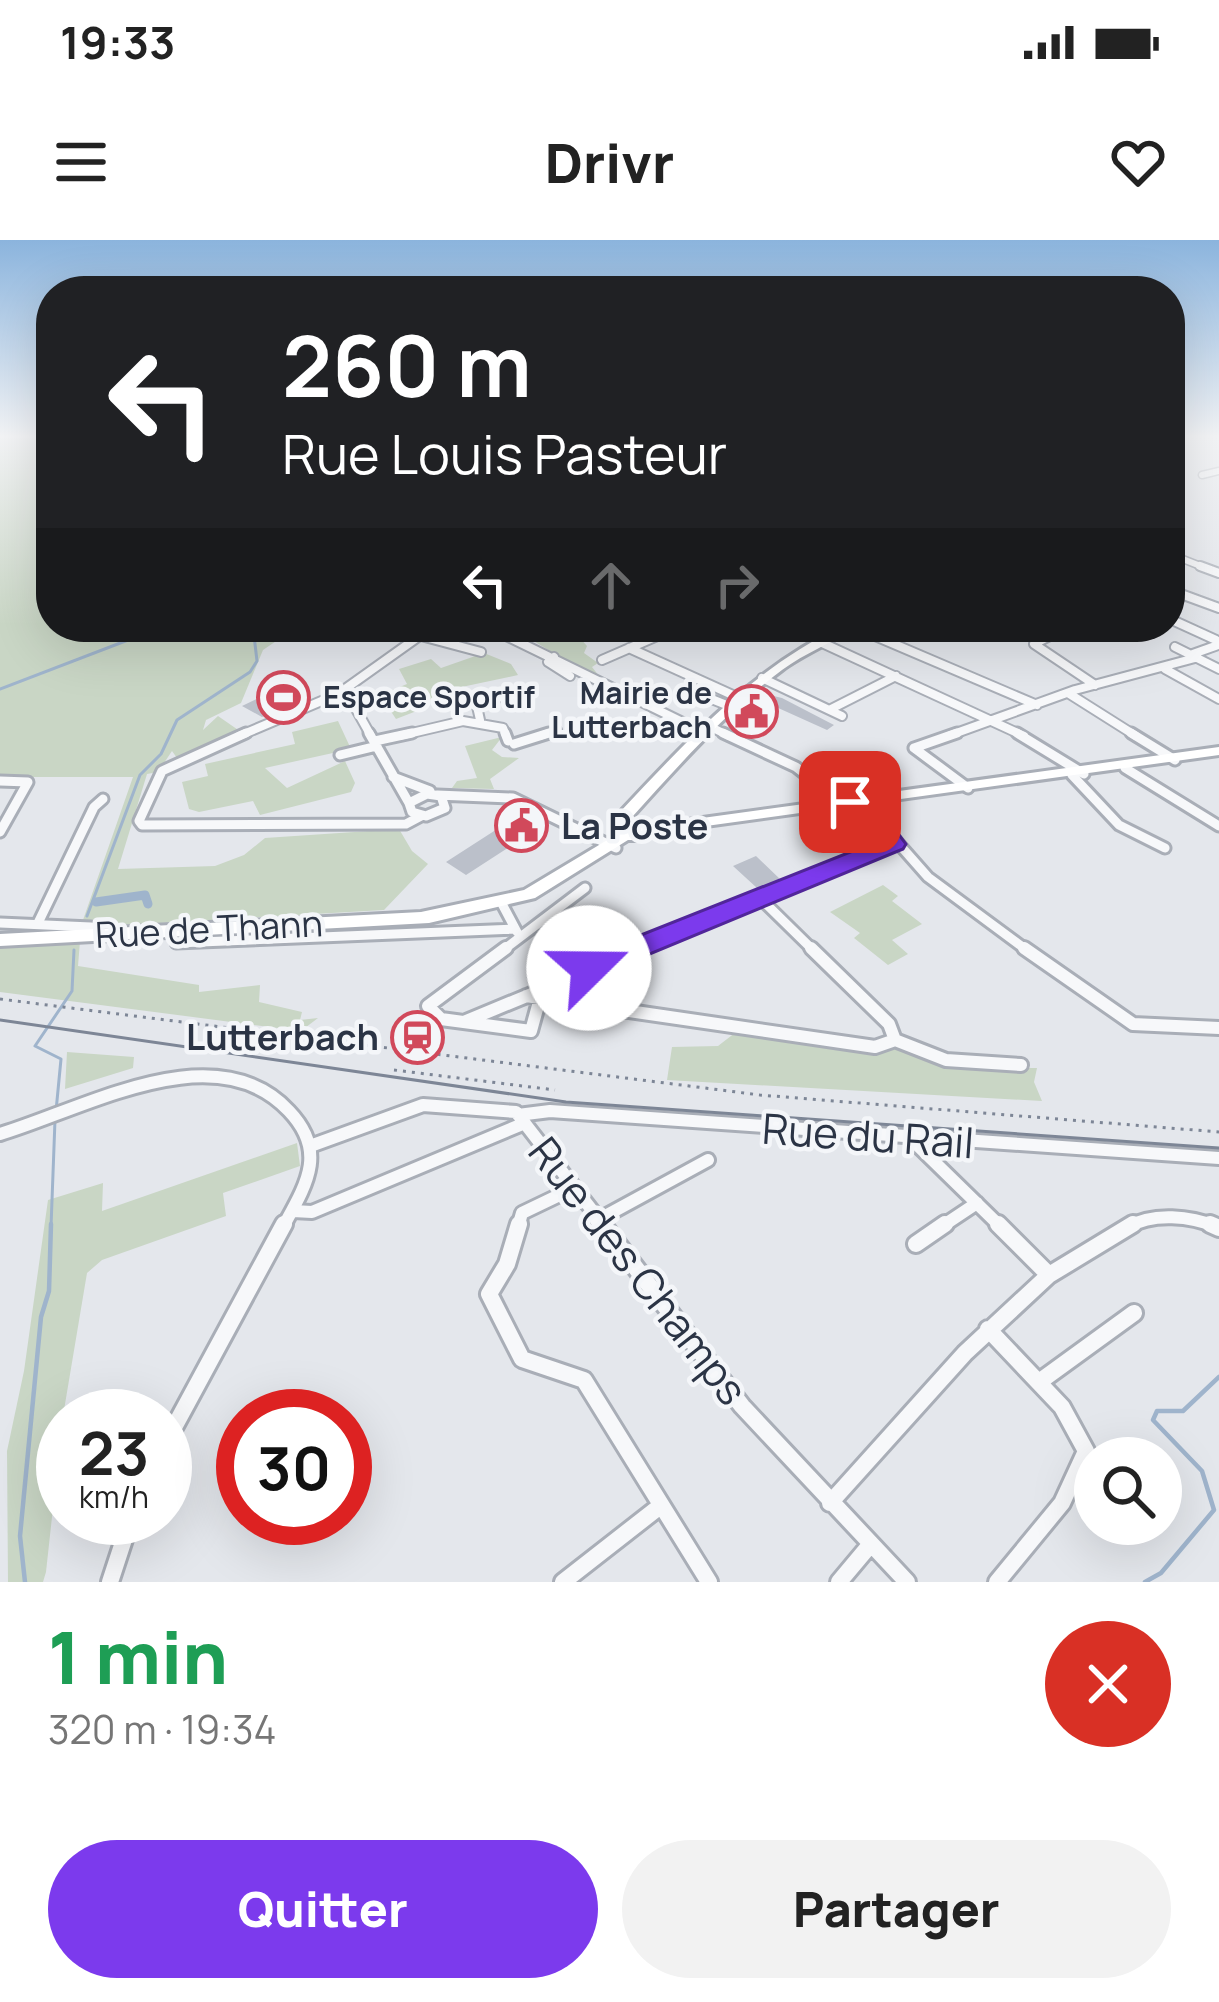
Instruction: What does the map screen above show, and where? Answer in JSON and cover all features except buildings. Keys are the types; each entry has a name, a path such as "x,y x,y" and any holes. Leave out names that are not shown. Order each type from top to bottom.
{"main road":[{"path":"639,833 632,808 733,701 818,642"},
{"name":"Rue de Thann","path":"0,940 418,918 503,906 552,893 612,846 639,833 1219,752"}],"street":[{"path":"1185,560 1219,573"},
{"path":"1185,596 1219,608"},
{"path":"968,788 914,748 1067,693 1165,669 1218,645 1185,626"},
{"path":"412,642 338,694 172,764 162,771 140,814 142,826 396,824 445,808 464,794"},
{"path":"444,642 481,652"},
{"path":"521,642 809,774 842,803"},
{"path":"602,660 643,642"},
{"path":"825,642 994,721 1078,774 1119,825 1165,848"},
{"path":"887,642 1037,705"},
{"path":"1038,642 1034,644 1094,685"},
{"path":"1174,647 1219,669"},
{"path":"629,648 733,701"},
{"path":"554,657 548,662 570,676"},
{"path":"1165,669 1219,699"},
{"path":"831,709 896,676"},
{"path":"762,678 842,716"},
{"path":"1067,693 1175,760"},
{"path":"338,694 352,701 400,794 410,803"},
{"path":"481,720 476,702 511,695"},
{"path":"704,696 733,701"},
{"path":"340,755 481,720 503,728 511,742 557,730"},
{"path":"1125,768 1219,826"},
{"path":"393,777 445,808"},
{"path":"0,781 28,782 0,832"},
{"path":"400,794 513,798 612,846"},
{"path":"410,803 430,795"},
{"path":"38,923 94,807 104,799"},
{"path":"861,801 894,844 928,877 1120,1018 1133,1024 1219,1028"},
{"path":"410,803 409,809 421,816"},
{"path":"466,1021 894,844"},
{"path":"540,998 531,1031 441,1019 429,1010 435,997 512,946 517,932 585,888"},
{"path":"758,898 889,1024 895,1040"},
{"path":"503,906 517,932"},
{"path":"0,923 91,927 92,935"},
{"name":"Rue de Thann","path":"176,943 517,932"},
{"path":"523,995 875,1047 895,1040 946,1060 1021,1065"},
{"path":"0,1134 174,1078 215,1074 272,1092 314,1145 314,1168 192,1394"},
{"name":"Rue des Champs","path":"314,1145 423,1105 506,1108 522,1119 742,1406 907,1582"},
{"name":"Rue du Rail","path":"522,1119 568,1112 1219,1158"},
{"path":"292,1211 312,1212 522,1119"},
{"path":"920,1140 1049,1275"},
{"path":"596,1221 708,1160"},
{"path":"572,1189 522,1214 514,1226 507,1264 489,1294 522,1359 584,1380 709,1582"},
{"path":"916,1244 977,1203"},
{"path":"830,1503 988,1329 1049,1275 1143,1218 1200,1220 1219,1228"},
{"path":"1039,1382 1134,1313"},
{"path":"988,1329 1039,1382 1083,1436 1087,1450 1066,1493 997,1582"},
{"path":"563,1582 659,1507"},
{"path":"838,1582 870,1544"},
{"path":"110,1582 122,1545"}],"green space":[{"path":"0,500 36,500 36,642 275,642 263,650 241,703 206,720 203,730 218,716 244,734 177,758 172,751 158,772 147,774 118,869 215,866 244,855 265,838 399,829 412,851 428,864 384,910 108,926 83,920 133,777 0,777"},
{"path":"535,642 584,642 584,653 598,663 592,667 607,686"},
{"path":"484,653 511,664 518,675 438,692 427,707 396,719 390,710 366,704 388,699 385,693 407,684 399,669 431,659 441,668"},
{"path":"338,721 351,749 265,768 287,788 345,761 355,783 351,792 260,815 253,801 199,812 189,809 182,782 208,776 205,764 295,744 292,732"},
{"path":"502,737 492,750 502,757 519,758 490,779 494,789 452,788 457,781 477,778 465,746"},
{"path":"883,885 898,896 892,901 922,924 892,940 908,954 888,965 854,938 860,933 830,912"},
{"path":"80,941 78,966 199,985 199,992 260,985 259,1002 302,1012 300,1020 318,1018 301,1031 0,992 0,945"},
{"path":"740,1029 1037,1068 1034,1082 1042,1101 667,1080 672,1047 718,1046"},
{"path":"67,1052 134,1057 133,1068 65,1089"},
{"path":"297,1143 300,1166 223,1193 226,1216 102,1260 87,1273 68,1389 36,1389 36,1545 49,1545 46,1572 43,1582 8,1582 7,1451 24,1371 48,1200 103,1183 102,1211"}],"waterway":[{"path":"0,689 123,642"},
{"path":"87,916 140,775 161,754 177,720 250,672 257,661 255,642"},
{"path":"96,902 145,895 148,904"},
{"path":"56,1111 61,1059 35,1046 72,991 74,950"},
{"path":"51,1227 55,1120"},
{"path":"25,1582 20,1536 41,1317 49,1291 51,1224"},
{"path":"1145,1582 1161,1573 1214,1510 1202,1471 1153,1420 1157,1411 1183,1411 1219,1377"}],"tram line":[{"path":"0,1020 566,1102 1219,1148"}],"railway":[{"path":"0,999 760,1095 1219,1132"},
{"path":"394,1070 555,1090"}],"place":[{"name":"Espace Sportif","path":"284,698"},
{"name":"Mairie de Lutterbach","path":"751,711"},
{"name":"La Poste","path":"522,826"},
{"name":"Lutterbach","path":"418,1037"}],"route":[{"path":"589,968 894,844 861,801 850,802"}]}
